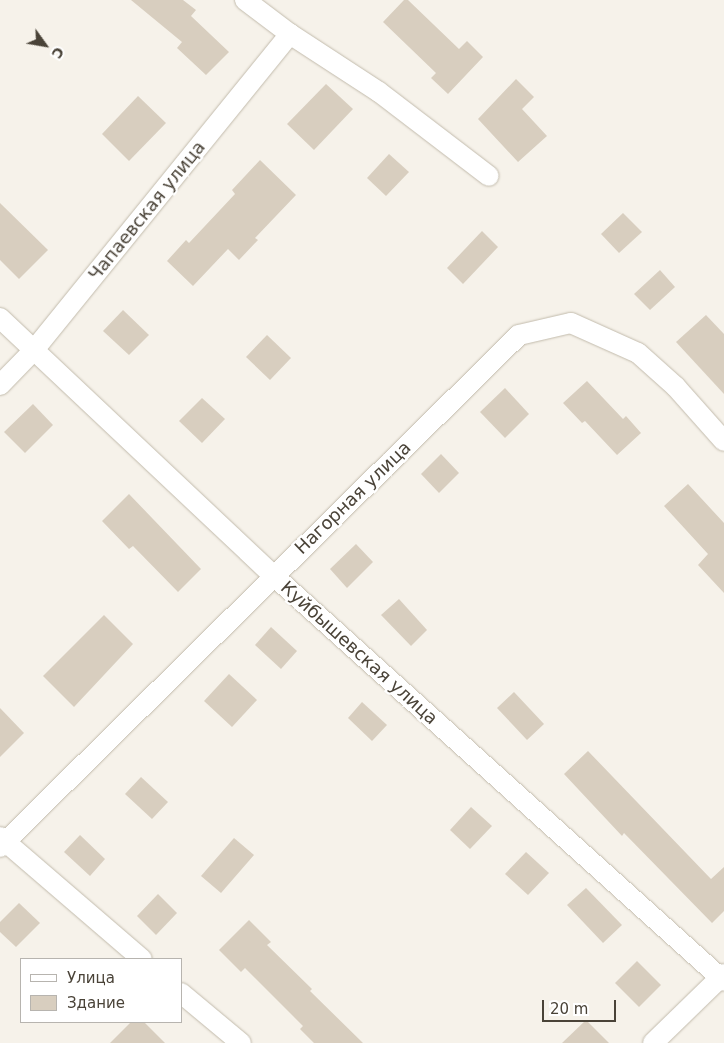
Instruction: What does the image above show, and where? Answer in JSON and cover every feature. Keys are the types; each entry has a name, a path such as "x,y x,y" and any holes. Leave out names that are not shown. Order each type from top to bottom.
{"street":[{"path":"245,0 290,34 379,92 488,176"},
{"name":"Чапаевская улица","path":"0,385 34,350 290,34"},
{"name":"Куйбышевская улица","path":"0,318 274,576 723,978"},
{"name":"Нагорная улица","path":"2,842 519,336 571,323 638,353 676,386 724,441"},
{"path":"2,842 141,958"},
{"path":"654,1043 723,978"},
{"path":"182,993 240,1043"}],"building":[{"path":"131,0 183,0 196,10 191,16 229,52 206,75 177,48 182,42"},
{"path":"404,0 408,0 459,49 467,41 483,57 448,94 431,78 436,73 383,22"},
{"path":"516,79 534,97 522,109 547,136 518,162 478,119"},
{"path":"326,84 353,109 314,150 287,124"},
{"path":"138,96 166,123 129,161 102,134"},
{"path":"389,154 409,172 386,196 367,178"},
{"path":"260,160 296,195 255,238 258,240 239,260 228,249 193,286 167,261 186,240 189,243 235,194 232,190"},
{"path":"0,203 48,250 19,279 0,260"},
{"path":"623,213 642,232 619,253 601,234"},
{"path":"482,231 498,247 463,284 447,268"},
{"path":"660,270 675,287 650,310 634,294"},
{"path":"123,310 149,335 129,355 103,331"},
{"path":"706,315 724,334 724,394 676,342"},
{"path":"267,335 291,358 270,380 246,357"},
{"path":"587,381 623,419 626,416 641,433 617,455 585,421 582,423 563,403"},
{"path":"505,388 529,414 505,438 480,412"},
{"path":"202,398 225,419 202,443 179,421"},
{"path":"33,404 53,425 25,453 4,432"},
{"path":"441,454 459,473 439,493 421,474"},
{"path":"688,484 724,523 724,593 698,565 708,554 664,506"},
{"path":"129,494 201,569 178,592 133,546 129,549 102,521"},
{"path":"356,544 373,562 347,588 330,569"},
{"path":"399,599 427,630 411,646 381,615"},
{"path":"104,615 133,644 74,707 43,676"},
{"path":"271,627 297,651 281,669 255,645"},
{"path":"229,674 257,700 232,727 204,701"},
{"path":"514,692 544,724 527,740 497,708"},
{"path":"362,702 387,725 372,741 348,718"},
{"path":"0,708 24,733 0,757"},
{"path":"588,751 711,879 724,867 724,911 712,923 624,833 622,836 564,774"},
{"path":"141,777 168,802 152,819 125,794"},
{"path":"471,807 492,826 470,849 450,830"},
{"path":"80,835 105,859 90,876 64,852"},
{"path":"234,838 254,855 221,893 201,876"},
{"path":"526,852 549,873 528,895 505,874"},
{"path":"586,888 622,925 603,943 567,905"},
{"path":"158,894 177,913 156,935 137,916"},
{"path":"19,903 40,923 16,947 0,932 0,922"},
{"path":"249,920 271,942 267,945 363,1043 314,1043 300,1029 303,1026 245,968 241,972 219,950"},
{"path":"637,961 661,985 639,1007 615,983"},
{"path":"586,1020 609,1043 562,1043"},
{"path":"130,1023 145,1023 165,1043 110,1043"}]}
